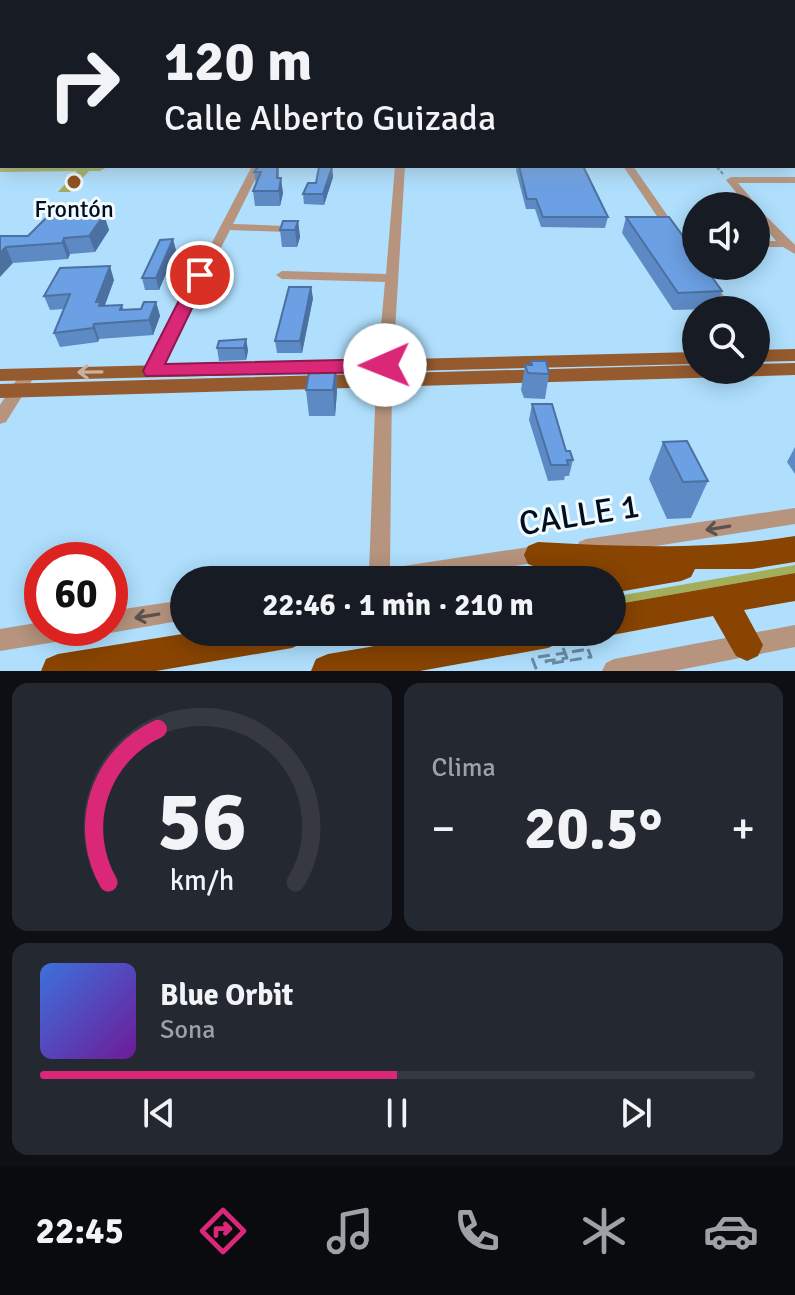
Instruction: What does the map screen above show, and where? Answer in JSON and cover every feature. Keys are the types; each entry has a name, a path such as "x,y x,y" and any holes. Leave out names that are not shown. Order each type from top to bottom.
{"highway":[{"path":"626,577 795,549"},
{"path":"538,555 605,559 762,554"},
{"path":"626,618 795,587"},
{"path":"721,601 747,645"},
{"path":"58,671 208,646"},
{"path":"328,671 384,655 540,646"}],"main road":[{"path":"770,359 795,355"},
{"path":"668,365 682,362"},
{"path":"0,375 15,385 682,364"},
{"path":"770,364 795,369"},
{"path":"15,385 152,371 384,373"}],"street":[{"path":"152,371 256,168"},
{"path":"377,566 384,373 400,168"},
{"path":"629,168 681,243"},
{"path":"741,192 731,180 795,180"},
{"path":"770,226 790,248"},
{"path":"224,227 286,229"},
{"path":"770,246 790,248"},
{"path":"282,275 391,278"},
{"path":"0,418 15,385"},
{"name":"CALLE 1","path":"467,566 795,516"},
{"path":"128,619 170,612"},
{"path":"0,640 24,636"},
{"path":"614,671 795,636"}],"path":[{"path":"537,671 532,658 588,649 591,657 547,664 550,655"}],"green space":[{"path":"0,168 105,168 89,171 70,192 58,192 77,171 0,172"},
{"path":"795,565 795,573 626,603 626,595"}],"building":[{"path":"257,168 277,168 277,178 281,178 279,191 253,191 261,172 254,172"},
{"path":"319,168 332,168 323,194 303,194 308,183 316,183"},
{"path":"519,168 584,168 608,217 543,217 536,199 527,199"},
{"path":"50,214 104,215 89,236 64,238 62,243 6,247 0,253 0,236 28,236"},
{"path":"626,217 669,217 682,235 682,280 714,280 722,291 678,293"},
{"path":"283,221 298,221 295,230 280,230"},
{"path":"173,239 156,278 142,278 160,240"},
{"path":"110,266 96,302 100,302 99,306 122,305 120,310 141,309 144,302 156,302 149,320 94,324 93,328 54,333 70,294 44,296 60,268"},
{"path":"289,287 311,287 300,341 275,341"},
{"path":"246,339 244,348 217,348 219,341"},
{"path":"531,361 546,361 549,374 528,373 525,365 532,365"},
{"path":"336,366 333,390 306,390 310,367"},
{"path":"532,404 552,404 566,451 570,451 573,460 567,460 568,465 551,465"},
{"path":"687,441 708,481 683,482 663,442"}],"place":[{"name":"Frontón","path":"74,182"}],"route":[{"path":"200,275 152,371 385,365"}]}
